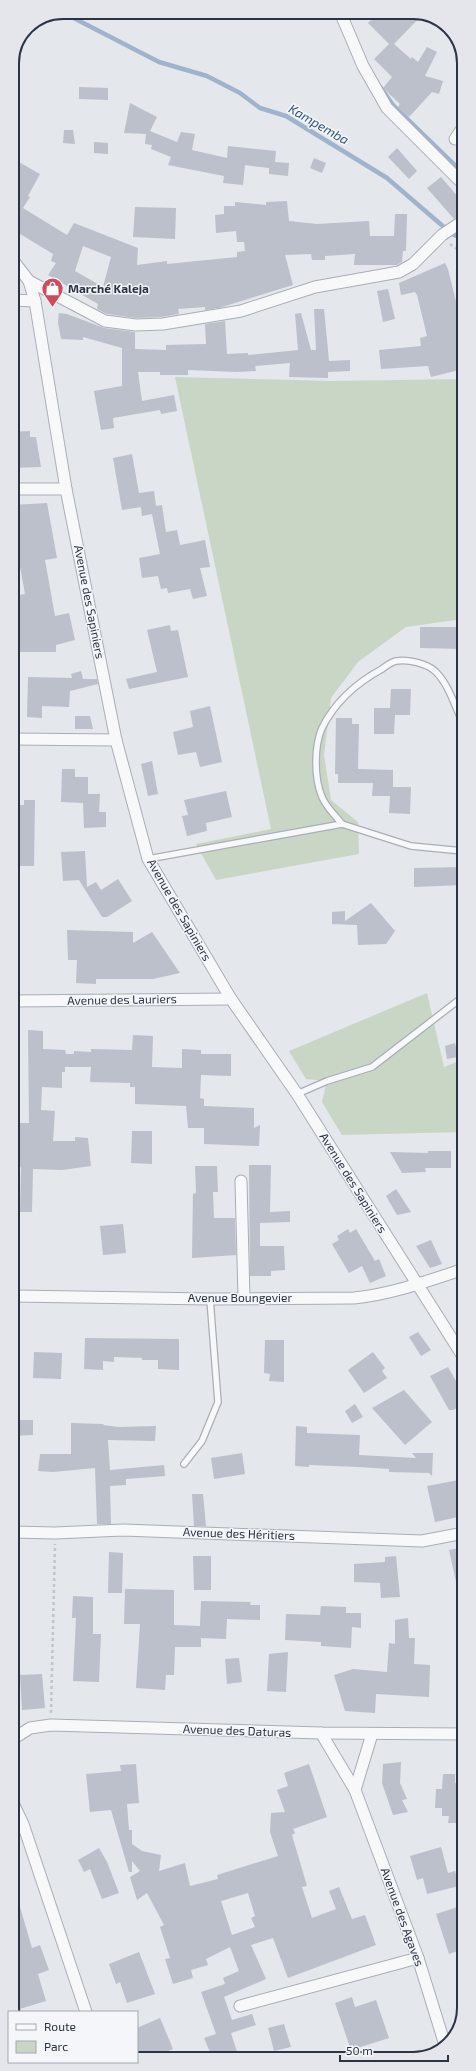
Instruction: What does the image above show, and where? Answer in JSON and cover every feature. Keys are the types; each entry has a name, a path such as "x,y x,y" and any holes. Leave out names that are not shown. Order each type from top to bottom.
{"street":[{"path":"343,19 363,66 387,108 457,178"},
{"path":"19,269 28,281 105,321 136,326 162,324 241,311 316,287 399,272 413,264 440,237 457,225"},
{"name":"Avenue des Sapiniers","path":"28,281 35,301 66,489 116,740 148,859 231,999 297,1094 457,1347"},
{"path":"19,300 35,301"},
{"path":"19,489 66,489"},
{"path":"19,739 116,740"},
{"name":"Avenue des Lauriers","path":"19,1001 231,999"},
{"path":"241,1181 244,1298"},
{"name":"Avenue Boungevier","path":"19,1296 210,1299 354,1298 374,1295 418,1284 457,1271"},
{"name":"Avenue des Héritiers","path":"19,1532 55,1533 123,1530 422,1541 457,1535"},
{"name":"Avenue des Daturas","path":"19,1735 30,1728 51,1725 321,1733 457,1734"},
{"name":"Avenue des Agaves","path":"321,1733 355,1790 418,1958 443,2040"},
{"path":"355,1790 372,1734"},
{"path":"19,1816 86,2011"},
{"path":"240,2006 418,1958"}],"lane":[{"path":"342,824 329,809 322,796 316,761 322,729 341,699 373,674 395,661 417,662 436,671 444,682 457,710"},
{"path":"148,859 342,824 411,846 457,850"},
{"path":"297,1094 327,1081 372,1067 457,1001"},
{"path":"184,1464 202,1441 218,1402 210,1299"}],"path":[{"path":"440,237 457,249"},
{"path":"51,1725 55,1533"}],"green space":[{"path":"175,377 332,381 457,379 457,620 406,627 358,662 331,698 324,755 331,800 358,822 359,854 216,880 196,844 271,829"},
{"path":"427,993 444,1067 457,1062 457,1132 342,1135 322,1102 327,1081 306,1079 289,1051"}],"building":[{"path":"372,19 418,19 394,44 411,59 412,57 418,62 427,47 437,52 425,76 443,81 439,94 432,92 409,117 398,107 400,104 383,88 392,77 374,59 389,44 368,23"},
{"path":"79,87 108,88 108,100 79,99"},
{"path":"130,103 157,117 150,131 177,142 181,132 195,134 192,150 227,158 228,146 276,151 275,162 289,163 288,176 269,174 269,168 245,165 243,185 223,183 224,176 168,165 171,157 151,149 152,145 145,144 146,134 124,133"},
{"path":"64,130 73,130 75,144 63,143"},
{"path":"94,142 108,143 108,154 94,153"},
{"path":"397,148 417,171 409,179 388,157"},
{"path":"314,158 326,163 322,173 310,168"},
{"path":"19,162 40,174 28,196 30,197 23,208 67,235 74,223 138,248 137,265 167,261 167,264 237,257 237,252 245,251 244,242 237,242 236,231 216,233 215,215 224,214 224,206 235,206 235,202 266,205 266,202 287,201 289,221 317,224 369,221 370,236 394,236 395,214 407,214 406,251 403,251 402,262 397,265 354,265 355,254 325,256 325,260 312,260 311,254 285,255 293,285 219,308 205,310 205,307 178,309 179,314 162,317 136,318 107,314 97,309 98,304 48,275 56,263 51,261 53,254 19,233","holes":["83,246 111,257 103,287 75,271"]},
{"path":"441,177 457,196 457,217 454,219 427,188"},
{"path":"135,207 176,208 175,239 133,237"},
{"path":"445,263 448,269 457,306 457,370 431,377 428,366 381,369 379,350 421,346 420,338 427,336 417,295 415,292 401,295 399,283"},
{"path":"388,289 395,319 383,322 377,291"},
{"path":"314,309 324,309 329,361 350,360 350,371 328,372 328,378 289,377 290,363 255,366 256,371 237,372 188,370 188,375 160,375 160,372 138,372 142,401 174,395 177,411 161,414 160,410 113,418 114,428 101,430 94,391 122,386 122,348 83,337 83,340 61,339 58,322 59,313 67,314 104,328 135,332 135,349 166,350 166,345 206,344 205,324 225,321 227,354 248,353 248,355 298,350 295,314 301,313 311,350 316,350"},
{"path":"30,431 30,437 36,437 41,467 19,468 19,432"},
{"path":"132,454 139,493 154,491 156,506 162,505 166,532 177,530 180,545 205,540 210,567 200,568 207,596 193,599 190,589 168,593 167,588 161,589 158,576 142,578 139,558 160,554 152,514 142,516 141,507 122,510 113,458"},
{"path":"47,503 57,558 45,560 55,616 69,613 75,640 56,645 56,652 20,652 19,595 25,594 19,561 19,505"},
{"path":"170,625 171,631 178,630 188,677 129,689 126,679 157,672 147,630"},
{"path":"420,627 457,627 457,649 420,648"},
{"path":"81,671 83,679 97,679 98,684 70,691 69,707 42,706 42,718 27,717 28,677 72,678 71,674"},
{"path":"391,689 411,689 410,715 395,715 394,734 374,734 374,708 390,708"},
{"path":"210,706 222,762 200,767 196,752 178,755 173,732 193,727 190,711"},
{"path":"75,716 90,716 93,729 75,729"},
{"path":"336,718 352,718 352,724 359,724 358,769 393,770 393,787 411,787 410,814 389,813 390,796 372,796 373,783 338,783 338,774 335,774"},
{"path":"152,761 158,794 148,796 141,764"},
{"path":"62,769 75,769 75,777 88,777 88,794 100,794 99,812 106,812 106,827 84,828 83,803 61,802"},
{"path":"226,791 232,817 206,823 207,831 187,836 182,816 188,815 184,800"},
{"path":"24,800 35,800 34,866 19,866 19,805 24,805"},
{"path":"85,851 87,887 96,882 101,890 118,879 132,901 107,917 102,917 79,880 63,881 61,852"},
{"path":"457,867 457,885 414,887 414,868"},
{"path":"371,903 395,931 386,944 358,945 357,925 332,924 332,912 345,911 345,921"},
{"path":"67,930 133,932 133,943 152,932 180,973 153,979 96,979 96,984 76,983 77,960 68,960"},
{"path":"28,1030 43,1031 43,1049 65,1050 66,1054 74,1054 74,1051 91,1052 91,1049 132,1050 133,1035 153,1036 152,1067 182,1068 182,1049 201,1050 201,1054 231,1054 231,1076 201,1075 200,1098 204,1099 204,1106 254,1108 254,1128 260,1125 259,1146 204,1144 204,1128 188,1128 186,1106 135,1104 135,1087 130,1087 130,1083 90,1082 91,1067 65,1067 65,1072 62,1072 62,1088 42,1087 41,1110 55,1111 53,1141 75,1141 75,1137 88,1138 91,1166 62,1170 33,1169 32,1212 20,1212 21,1167 19,1167 19,1123 29,1123"},
{"path":"455,1043 457,1057 447,1059 445,1046"},
{"path":"132,1131 152,1131 152,1164 131,1163"},
{"path":"428,1151 451,1151 451,1168 425,1168 426,1172 402,1173 390,1152 428,1153"},
{"path":"249,1165 271,1165 270,1212 290,1211 290,1222 260,1223 260,1246 284,1246 285,1270 271,1271 271,1276 250,1276"},
{"path":"195,1166 217,1166 218,1192 213,1192 214,1218 235,1218 236,1255 192,1258 193,1194 196,1193"},
{"path":"396,1189 411,1212 397,1215 386,1196"},
{"path":"123,1224 126,1253 103,1255 100,1226"},
{"path":"348,1229 350,1233 356,1229 375,1261 379,1259 386,1276 370,1283 362,1266 349,1273 332,1244 339,1240 337,1236"},
{"path":"431,1240 442,1264 430,1268 416,1246"},
{"path":"418,1332 431,1350 421,1356 409,1337"},
{"path":"85,1338 179,1339 179,1370 158,1369 158,1360 114,1357 114,1362 103,1361 103,1370 84,1369"},
{"path":"265,1340 284,1340 284,1382 269,1381 270,1374 264,1373"},
{"path":"34,1352 62,1353 61,1379 33,1378"},
{"path":"373,1352 385,1368 382,1371 387,1378 364,1393 348,1370"},
{"path":"448,1367 457,1383 457,1408 449,1410 430,1376"},
{"path":"404,1390 432,1422 405,1445 372,1408"},
{"path":"355,1404 363,1417 352,1423 345,1411"},
{"path":"19,1420 33,1420 33,1435 19,1436"},
{"path":"71,1423 104,1424 103,1425 118,1427 156,1426 155,1441 108,1440 110,1470 164,1465 165,1476 126,1479 126,1485 110,1486 111,1524 97,1524 95,1468 53,1472 38,1471 40,1454 71,1454"},
{"path":"296,1426 307,1427 307,1433 360,1435 359,1455 416,1458 412,1453 433,1453 432,1476 429,1473 389,1472 389,1469 309,1465 309,1467 295,1466"},
{"path":"242,1453 245,1474 214,1479 211,1458"},
{"path":"457,1480 457,1517 435,1522 427,1486"},
{"path":"192,1494 203,1494 206,1526 194,1526"},
{"path":"457,1548 457,1586 449,1550"},
{"path":"109,1552 123,1553 122,1593 108,1593"},
{"path":"193,1556 211,1556 211,1590 194,1590"},
{"path":"396,1556 400,1597 381,1598 380,1583 354,1582 354,1564 385,1562 385,1557"},
{"path":"125,1589 174,1590 174,1625 200,1626 201,1601 251,1602 250,1605 260,1605 260,1620 227,1619 226,1639 201,1638 201,1647 175,1647 174,1675 166,1675 165,1690 136,1688 140,1624 124,1624"},
{"path":"73,1596 93,1597 93,1634 101,1634 99,1682 73,1681 76,1618 72,1618"},
{"path":"321,1606 346,1607 346,1613 361,1613 361,1628 352,1627 351,1648 321,1646 321,1642 285,1640 286,1614 320,1615"},
{"path":"408,1618 409,1638 415,1638 414,1664 430,1665 429,1697 376,1694 375,1713 345,1711 334,1675 353,1669 387,1672 389,1643 395,1644 395,1620"},
{"path":"288,1652 286,1692 267,1691 269,1654"},
{"path":"239,1658 242,1682 227,1684 225,1659"},
{"path":"42,1674 45,1708 22,1710 20,1675"},
{"path":"401,1762 400,1783 407,1799 402,1800 408,1812 393,1815 382,1783 383,1764"},
{"path":"136,1764 139,1803 127,1804 129,1830 132,1830 132,1844 142,1851 161,1855 159,1871 185,1863 190,1886 218,1879 217,1875 278,1856 270,1832 271,1813 285,1812 277,1790 288,1786 284,1773 309,1764 327,1817 293,1829 295,1833 292,1835 307,1886 302,1887 312,1918 336,1909 329,1891 339,1887 352,1919 365,1915 376,1945 288,1978 273,1938 251,1945 266,1979 224,1997 232,2020 252,2014 256,2025 231,2033 237,2052 210,2052 204,2038 216,2034 201,1992 225,1984 223,1978 239,1971 230,1947 206,1959 208,1965 191,1970 193,1978 173,1984 165,1959 170,1958 160,1927 164,1925 147,1893 137,1900 130,1877 140,1871 132,1861 132,1872 129,1872 111,1810 90,1812 86,1774 121,1771 120,1765","holes":["248,1893 255,1916 251,1918 255,1927 232,1935 221,1901"]},
{"path":"443,1774 455,1774 455,1783 457,1783 457,1823 448,1823 449,1816 442,1816 442,1808 435,1808 436,1789 442,1789"},
{"path":"441,1847 448,1873 455,1871 457,1886 427,1894 423,1878 417,1880 410,1856"},
{"path":"99,1848 107,1862 119,1893 102,1899 90,1869 84,1872 78,1860"},
{"path":"19,1903 32,1948 40,1945 49,1970 38,1974 46,2001 19,2009"},
{"path":"457,1907 457,1951 449,1954 436,1914"},
{"path":"139,1952 155,1994 127,2003 120,1982 116,1984 109,1964"},
{"path":"352,1997 355,2007 376,2000 389,2038 351,2050 335,2003"},
{"path":"160,2018 173,2049 166,2052 138,2052 138,2028"},
{"path":"284,2024 291,2047 274,2051 268,2028"}],"waterway":[{"name":"Kampemba","path":"76,19 159,62 207,76 240,93 260,108 286,116 387,178 452,234 457,236"},
{"path":"381,88 393,105 457,167"}],"place":[{"name":"Marché Kaleja","path":"52,308"}]}
